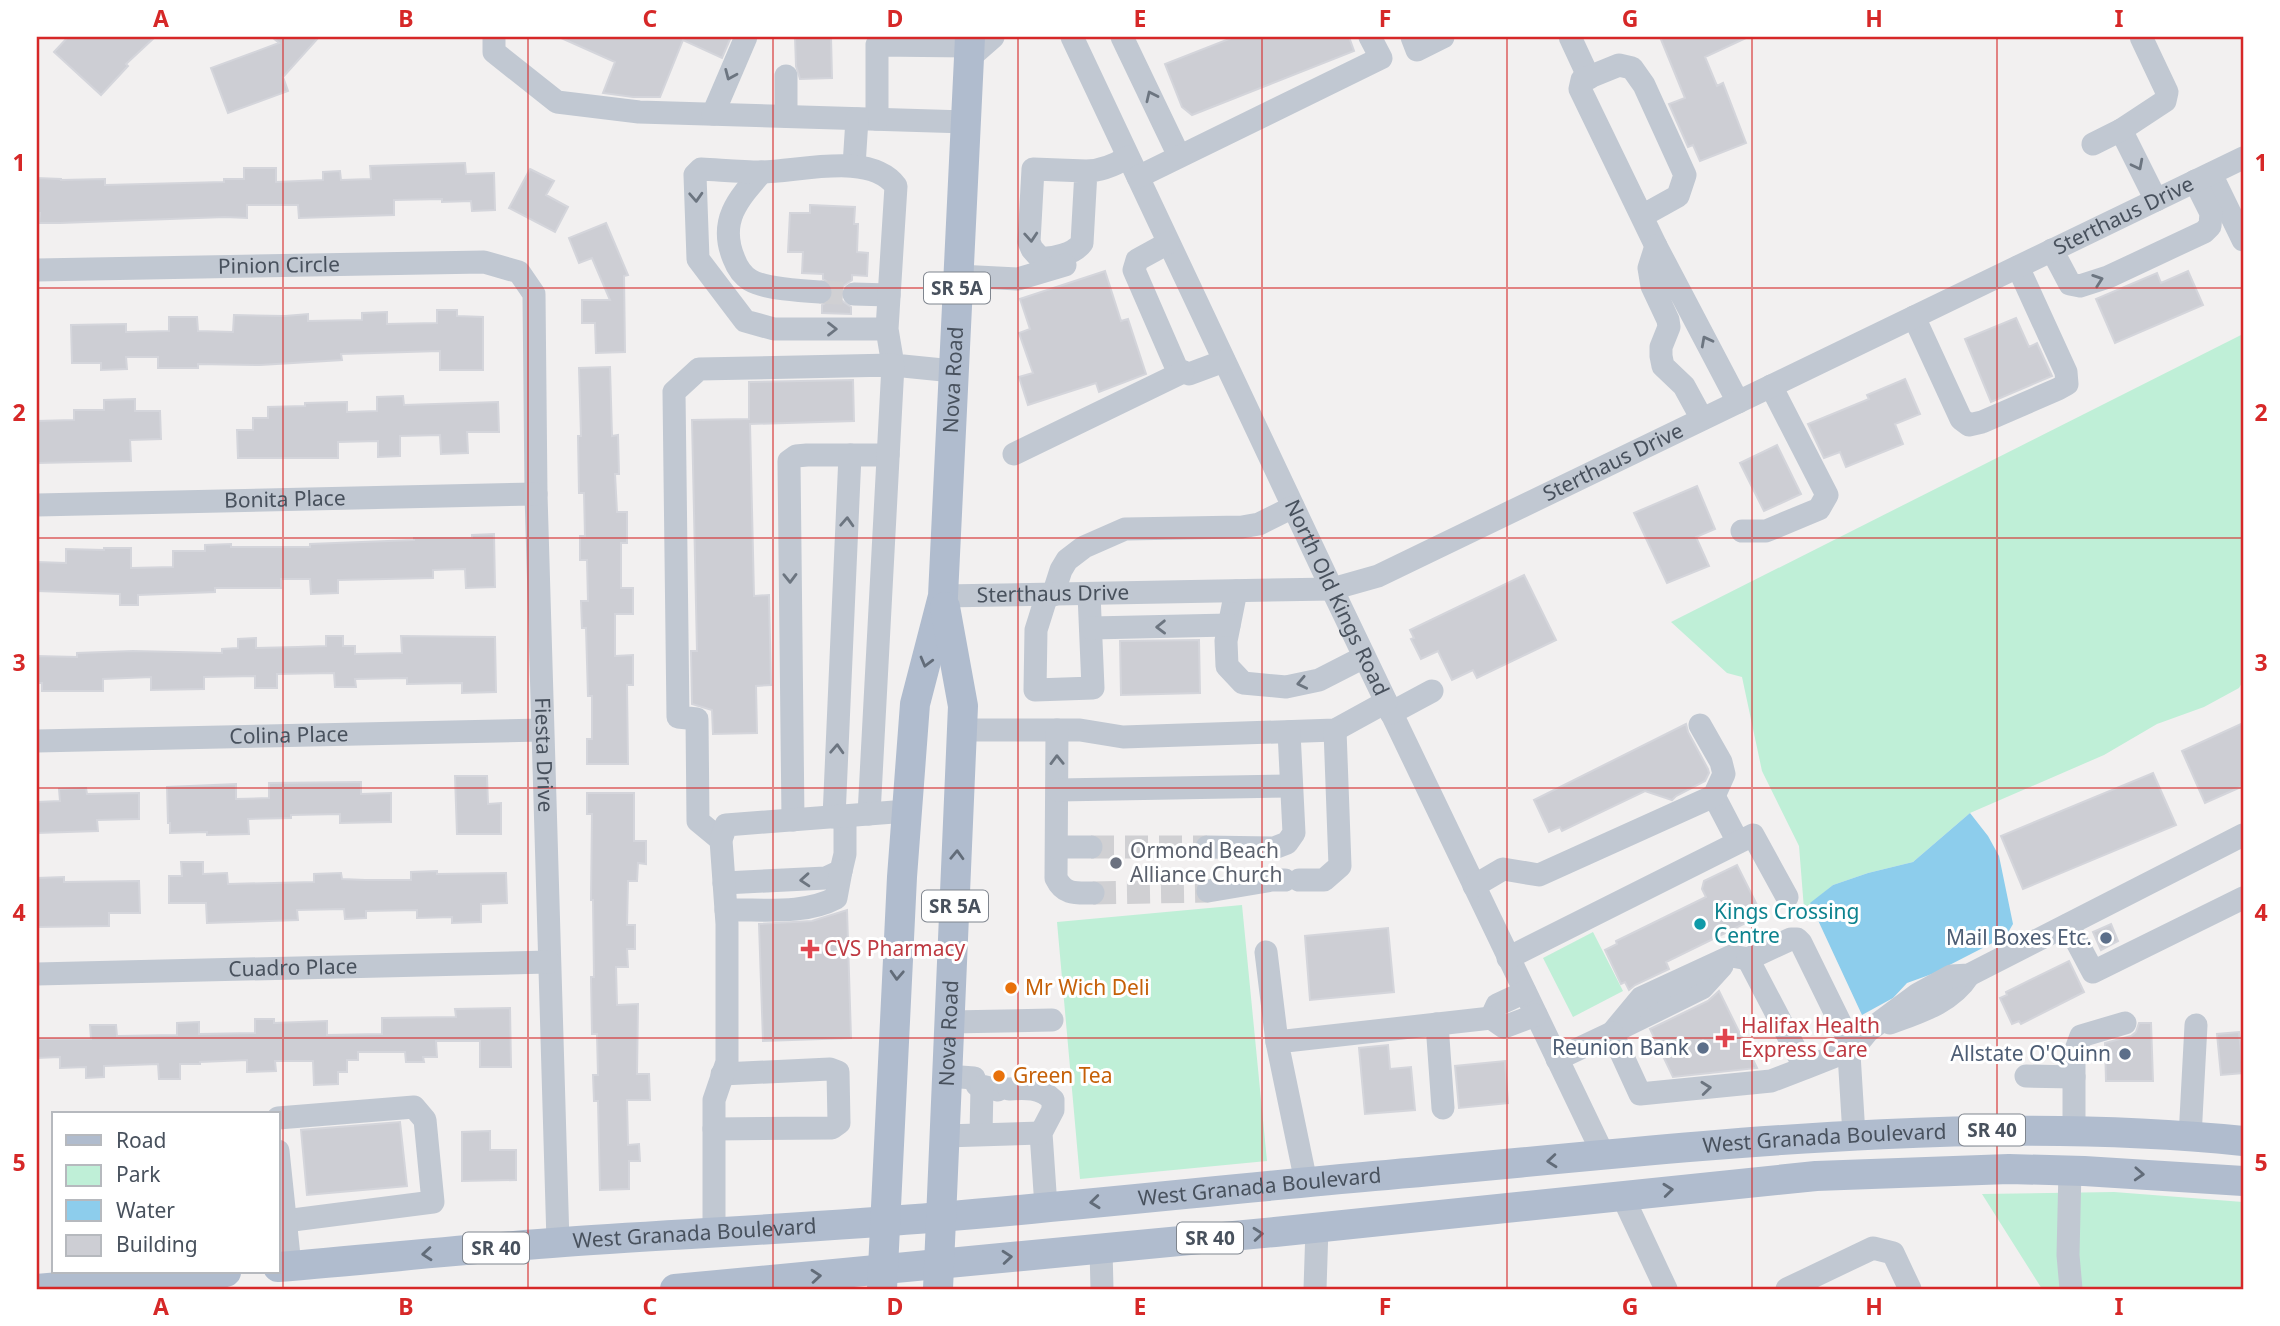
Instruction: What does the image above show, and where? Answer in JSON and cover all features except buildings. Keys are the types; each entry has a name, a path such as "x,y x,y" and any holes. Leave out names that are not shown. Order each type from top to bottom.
{"main road":[{"name":"Nova Road","path":"886,1221 915,704 943,596 966,122 975,45"},
{"name":"Nova Road","path":"938,1277 963,706 943,596"},
{"name":"West Granada Boulevard","path":"284,1267 558,1242 941,1217 1694,1147 1854,1135 1976,1130 2069,1131 2243,1141"},
{"path":"1833,1176 1884,1154 2034,1152 2052,1147 2069,1131"},
{"path":"1622,1195 1645,1170 1694,1147"},
{"path":"2070,1170 2082,1156 2098,1147 2243,1153"},
{"path":"1527,1206 1575,1183 1604,1156"},
{"name":"West Granada Boulevard","path":"675,1289 938,1277 1101,1249 1833,1176 1982,1170 2070,1170 2243,1181"},
{"name":"SR 5A","path":"883,1279 886,1221"},
{"path":"37,1289 101,1286 184,1274"}],"street":[{"path":"494,37 494,52 556,102 639,112 966,122"},
{"path":"713,114 746,37"},
{"name":"North Old Kings Road","path":"1072,37 1388,708 1604,1156"},
{"path":"1122,37 1179,156"},
{"path":"1092,171 1082,243 1077,249 1049,259 1040,258 1029,242 1033,169 1092,171 1115,165 1133,167 1179,156 1381,58 1370,37"},
{"path":"1412,37 1417,50 1443,37"},
{"path":"1570,37 1588,78"},
{"path":"2093,144 2121,130 2165,101 2167,92 2141,37"},
{"path":"854,166 867,119 877,45 975,45"},
{"path":"1642,216 1678,196 1685,175 1644,85 1632,68 1619,65 1582,80 1580,89 1656,246 1738,402"},
{"path":"786,76 786,117"},
{"path":"2121,130 2156,200"},
{"name":"Sterthaus Drive","path":"943,596 1332,589 1378,576 2243,158"},
{"path":"869,814 893,365 887,329 895,186 889,177 854,166 762,172 701,169 695,175 698,259 746,321 774,329 887,329"},
{"path":"958,276 1018,279 1077,261 1091,252 1097,230 1092,171"},
{"path":"762,172 734,206 728,228 729,246 738,268 751,281 792,290 820,292"},
{"path":"2203,178 2243,240"},
{"path":"2052,250 2070,284 2080,286 2108,277 2199,234 2210,226 2211,221 2203,178"},
{"path":"1168,243 1137,260 1134,270 1177,369 1189,374 1224,361"},
{"path":"1656,246 1649,268 1652,286 1668,320 1669,327 1661,347 1663,366 1684,386 1702,419"},
{"name":"Pinion Circle","path":"37,270 484,261 519,272"},
{"path":"1914,317 1961,419 1969,425 1982,422 2062,381 2018,267"},
{"name":"Fiesta Drive","path":"519,272 534,294 536,494 558,1242"},
{"path":"854,294 889,295"},
{"path":"1668,320 1690,311"},
{"path":"721,840 698,821 697,719 678,717 674,392 699,369 893,365 953,371"},
{"path":"1014,454 1183,372"},
{"path":"1741,531 1766,531 1819,509 1827,495 1771,386"},
{"path":"726,910 795,909 823,905 836,898 845,854 839,817 850,455"},
{"path":"793,820 789,461 796,456 888,455"},
{"name":"Bonita Place","path":"37,505 536,494"},
{"path":"1089,594 1093,688 1035,690 1036,630 1061,570 1067,560 1084,547 1125,529 1242,527 1259,524 1293,507"},
{"path":"1236,591 1226,641 1227,666 1243,683 1286,687 1319,680 1364,657"},
{"path":"1091,628 1229,625"},
{"path":"962,730 1080,730 1123,737 1335,730 1432,691"},
{"path":"1474,886 1503,869 1539,875 1714,796 1724,774 1721,761 1700,726"},
{"name":"Colina Place","path":"37,741 542,730"},
{"path":"1057,730 1056,878 1061,888 1072,893 1093,893"},
{"path":"1208,891 1272,880 1324,880 1340,866 1335,730"},
{"path":"1207,847 1274,848 1287,843 1294,832 1289,732"},
{"path":"1058,790 1291,786"},
{"path":"1714,796 1738,842"},
{"path":"714,1231 714,1100 727,1062 726,910 721,840 726,825 907,811"},
{"path":"1508,958 1753,835 1787,897"},
{"path":"1854,1135 1849,1054 1868,1031 1928,1009 1960,989 1969,975 2243,835"},
{"path":"1057,847 1091,847"},
{"path":"724,883 826,878 841,871"},
{"path":"2068,925 2093,972 2243,898"},
{"path":"1557,1059 1612,1033 1641,998 1791,939 1797,939 1801,943 1853,1049"},
{"path":"1266,952 1277,1042 1306,1182"},
{"path":"1740,957 1805,1068"},
{"name":"Cuadro Place","path":"37,974 549,962"},
{"path":"1491,1018 1497,1005 1525,992"},
{"path":"1277,1042 1491,1018 1504,1027 1536,1015"},
{"path":"950,1022 1052,1020"},
{"path":"2069,1131 2074,1055 2081,1036 2125,1023"},
{"path":"1437,1024 1443,1108"},
{"path":"2190,1137 2196,1025"},
{"path":"1612,1033 1640,1094 1771,1081 1853,1049"},
{"path":"714,1129 832,1128 839,1123 838,1072 830,1069 722,1074"},
{"path":"947,1076 974,1078 977,1085 996,1089 1023,1088 1044,1091 1053,1100 1053,1110 1041,1133 1046,1207"},
{"path":"2026,1076 2074,1077"},
{"path":"981,1135 996,1089"},
{"path":"280,1118 414,1107 425,1120 433,1202 285,1221"},
{"path":"945,1136 1041,1133"},
{"path":"2070,1170 2068,1255 2071,1289"},
{"path":"280,1171 285,1221 284,1267"},
{"path":"1622,1195 1666,1289"},
{"path":"1315,1289 1317,1228"},
{"path":"1787,1289 1873,1248 1892,1253 1910,1289"},
{"path":"1101,1249 1102,1289"}],"green space":[{"path":"2243,334 2243,681 2239,688 2204,707 2157,724 2104,755 1970,813 1913,862 1833,885 1804,909 1799,846 1762,771 1742,677 1727,673 1671,622"},
{"path":"1242,905 1267,1161 1080,1179 1057,922"},
{"path":"1593,932 1623,991 1573,1017 1543,958"},
{"path":"2114,1192 2243,1202 2243,1289 2042,1289 1982,1194"}],"water":[{"path":"1970,813 1999,856 2013,924 2006,936 1932,974 1907,983 1893,998 1862,1015 1810,903 1833,885 1913,862"}],"tunnel":[{"path":"820,292 854,294"},
{"path":"1091,847 1207,847"},
{"path":"1093,893 1208,891"}],"place":[{"name":"Ormond Beach Alliance Church","path":"1116,863"},
{"name":"Kings Crossing Centre","path":"1700,924"},
{"name":"Mail Boxes Etc.","path":"2106,938"},
{"name":"CVS Pharmacy","path":"810,949"},
{"name":"Mr Wich Deli","path":"1011,988"},
{"name":"Halifax Health Express Care","path":"1725,1038"},
{"name":"Reunion Bank","path":"1703,1048"},
{"name":"Allstate O'Quinn","path":"2125,1054"},
{"name":"Green Tea","path":"999,1076"}]}
